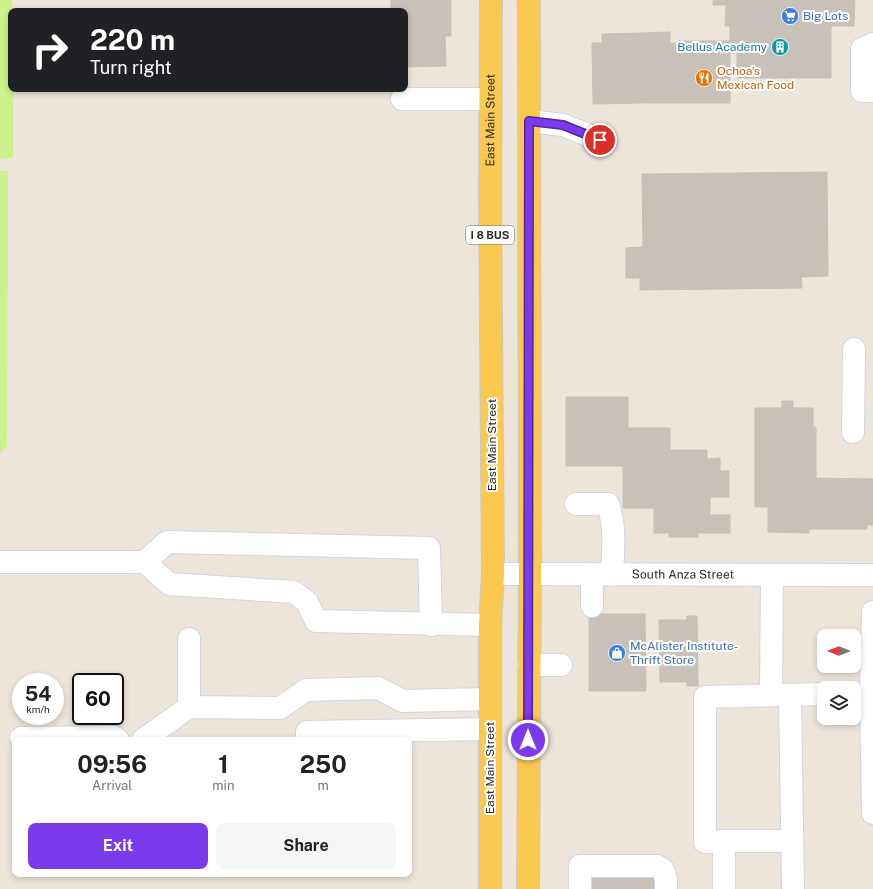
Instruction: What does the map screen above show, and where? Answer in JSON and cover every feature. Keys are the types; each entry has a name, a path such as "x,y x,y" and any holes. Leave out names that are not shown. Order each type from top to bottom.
{"main road":[{"name":"East Main Street","path":"490,889 490,625 493,574 490,99 491,0"},
{"name":"I 8 BUS","path":"528,889 530,575 529,0"}],"street":[{"path":"873,44 862,49 862,91 873,91"},
{"path":"402,99 490,99"},
{"path":"529,121 563,125 600,140"},
{"path":"853,432 854,349"},
{"path":"576,504 608,504 614,527 602,575 592,606"},
{"path":"0,562 145,562 167,542 429,548 431,625"},
{"path":"145,562 169,584 294,592 307,602 316,621 431,625 490,625"},
{"name":"South Anza Street","path":"493,574 873,575"},
{"path":"772,575 792,842 793,889"},
{"path":"873,612 866,693 873,813"},
{"path":"189,639 189,707"},
{"path":"529,665 561,666"},
{"path":"147,737 189,707 280,708 306,690 378,688 403,701 490,699"},
{"path":"792,842 705,842 705,697 817,694"},
{"path":"307,737 307,732 361,736 490,729"},
{"path":"724,841 724,889"},
{"path":"580,889 580,866 657,866 663,870 666,879 666,889"}],"green space":[{"path":"0,0 12,0 12,8 8,8 8,92 13,92 13,158 0,158"},
{"path":"0,171 8,171 7,446 0,453"}],"building":[{"path":"391,0 451,0 451,19 408,19 408,8 391,8"},
{"name":"Big Lots","path":"713,0 855,0 854,26 725,26 726,5 713,5"},
{"path":"408,19 451,19 451,36 408,37"},
{"name":"Bellus Academy","path":"730,26 831,26 831,78 737,78 737,53 730,53"},
{"path":"670,32 670,43 679,43 679,103 641,103 640,33"},
{"path":"640,33 641,103 593,104 592,43 602,43 602,34"},
{"path":"445,36 446,66 408,67 408,37"},
{"name":"Ochoa's Mexican Food","path":"679,41 730,41 730,103 679,103"},
{"path":"827,172 828,276 801,277 802,288 640,290 640,278 626,278 626,248 643,247 642,174"},
{"path":"566,397 628,397 628,428 670,428 670,450 707,450 707,459 720,458 720,471 729,471 729,497 710,497 710,515 730,515 730,533 698,533 698,537 669,537 669,533 654,533 654,508 623,508 623,466 566,466"},
{"path":"782,401 793,401 793,408 813,408 813,427 816,427 816,478 873,479 873,525 867,525 867,529 809,529 809,533 768,532 768,507 755,507 755,408 782,408"},
{"name":"McAlister Institute- Thrift Store","path":"589,614 645,614 646,691 589,691"},
{"path":"687,616 697,616 698,686 687,686 687,682 660,682 659,620 687,620"},
{"path":"628,874 628,878 657,878 657,889 586,889 586,878 591,878 591,875"}],"place":[{"name":"Big Lots","path":"790,16"},
{"name":"Bellus Academy","path":"780,47"},
{"name":"Ochoa's Mexican Food","path":"704,78"},
{"name":"McAlister Institute- Thrift Store","path":"617,653"}],"route":[{"path":"528,740 530,575 529,121 563,125 600,140"}]}
